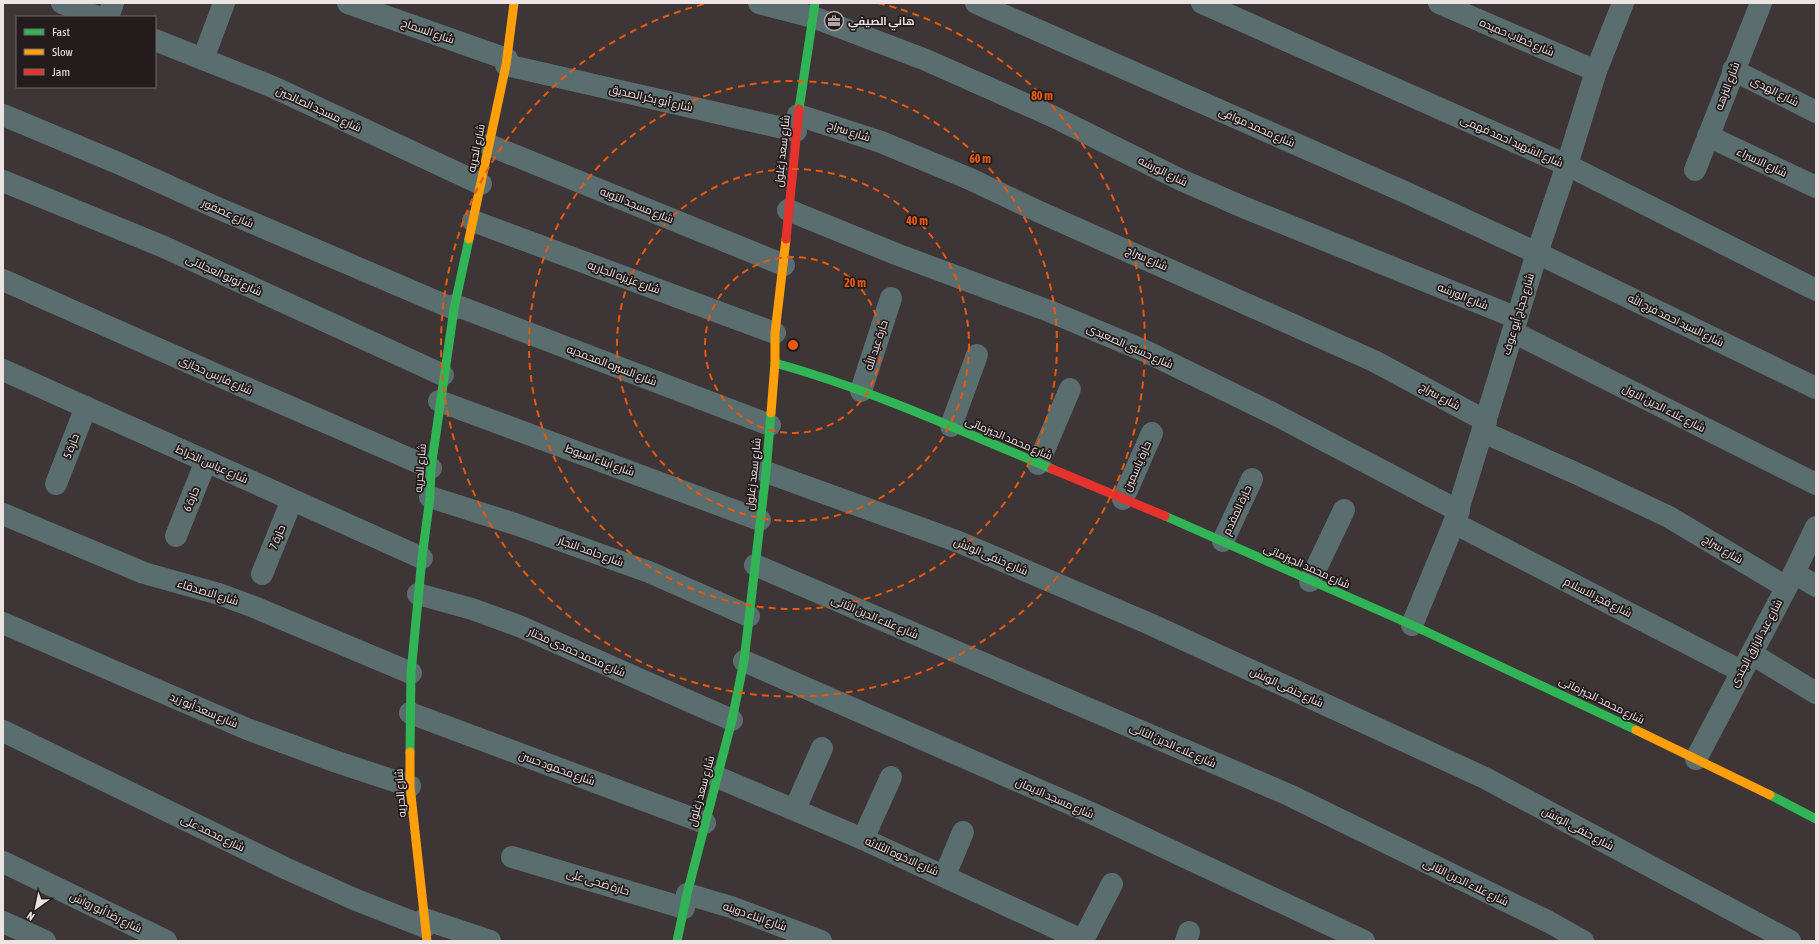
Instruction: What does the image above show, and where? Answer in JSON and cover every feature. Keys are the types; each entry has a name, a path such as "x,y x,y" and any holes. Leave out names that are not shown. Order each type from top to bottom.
{"street":[{"path":"62,3 95,16"},
{"path":"108,16 113,3"},
{"path":"203,59 224,3"},
{"name":"شارع السماح","path":"348,3 507,62"},
{"name":"شارع الحريه","path":"425,929 410,786 411,673 418,594 430,497 431,468 439,401 454,307 507,62 514,3"},
{"name":"شارع الورشه","path":"759,3 814,10 1052,116 1182,180 1515,325"},
{"name":"شارع محمد موافى","path":"976,3 1400,190 1537,253"},
{"name":"شارع الشهيد احمد فهمى","path":"1202,3 1567,165 1816,290"},
{"name":"شارع خطاب حميده","path":"1439,3 1596,71"},
{"name":"شارع حجاج أبو عوف","path":"1412,625 1457,517 1537,253 1567,165 1596,71 1623,3"},
{"name":"شارع النزهه","path":"1695,170 1733,70 1761,3"},
{"name":"شارع سعد زغلول","path":"677,941 705,823 732,720 744,660 766,472 775,364 775,334 784,265 797,123 814,10"},
{"name":"شارع مسجد الصالحين","path":"156,40 273,87 481,184"},
{"name":"شارع أبو بكر الصديق","path":"507,62 797,123"},
{"name":"شارع الهدى","path":"1733,70 1816,112"},
{"name":"شارع عصفور","path":"3,115 118,163 213,206 454,307"},
{"name":"شارع سراج","path":"797,123 881,142 970,179 1033,209 1374,361 1485,427 1582,476 1669,517 1790,580 1816,586"},
{"name":"شارع الاسراء","path":"1708,136 1816,187"},
{"name":"شارع مسجد التوبه","path":"489,145 784,265"},
{"name":"شارع توتو العجلاتى","path":"3,181 164,247 443,375"},
{"name":"شارع حسنى الصعيدى","path":"788,210 896,254 1049,311 1145,351 1272,413 1457,517"},
{"name":"شارع عزيزه الجاريه","path":"473,221 775,334"},
{"name":"شارع السيد احمد فرج الله","path":"1537,253 1816,388"},
{"name":"شارع فارس حجازى","path":"3,280 431,468"},
{"name":"حارة عبد الله","path":"861,391 891,298"},
{"name":"شارع السيره المحمديه","path":"454,307 770,425"},
{"name":"شارع علاء الدين الاول","path":"1515,325 1816,484"},
{"path":"951,426 977,355"},
{"name":"شارع محمد الجيزماتى","path":"775,364 811,374 861,391 951,426 1222,541 1412,625 1559,693 1816,819"},
{"name":"شارع عباس الخراط","path":"3,370 422,558"},
{"path":"1038,464 1070,389"},
{"name":"شارع ابناء اسيوط","path":"439,401 760,520"},
{"name":"حارة 5","path":"56,484 86,407"},
{"name":"حارة ياسمين","path":"1123,499 1152,433"},
{"name":"حارة 6","path":"176,536 206,461"},
{"name":"شارع حنفى الونش","path":"766,472 959,542 1150,624 1485,778 1790,941"},
{"name":"حارة المقدم","path":"1222,541 1252,479"},
{"name":"شارع حامد النجار","path":"430,497 515,524 650,572 749,616"},
{"name":"حارة 7","path":"262,574 292,500"},
{"path":"1310,581 1344,510"},
{"name":"شارع الاصدقاء","path":"3,514 144,573 219,594 254,607 411,673"},
{"name":"شارع فجر الاسلام","path":"1457,517 1746,663 1816,693"},
{"name":"شارع عبد الرازق الجندى","path":"1696,759 1790,580 1816,527"},
{"name":"شارع علاء الدين الثانى","path":"755,565 1289,795 1549,922 1583,941"},
{"name":"شارع محمد حمدى مختار","path":"418,594 472,609 518,626 732,720"},
{"name":"شارع سعد أبو زيد","path":"3,623 247,729 334,761 410,786"},
{"name":"شارع مسجد الايمان","path":"744,660 1089,812 1364,941"},
{"name":"شارع محمود حسن","path":"410,713 705,823"},
{"name":"شارع محمد على","path":"3,731 292,871 354,899 425,929 490,941"},
{"path":"795,809 822,748"},
{"name":"شارع الاخوه الثلاثه","path":"717,777 795,809 945,875 1083,941"},
{"path":"863,839 891,777"},
{"path":"945,875 963,832"},
{"name":"حارة ضحى على","path":"512,857 686,901"},
{"name":"شارع رضا أبو رواش","path":"3,862 166,941"},
{"path":"1083,941 1112,884"},
{"name":"شارع ابناء دوينه","path":"686,901 731,907 821,941"},
{"path":"3,922 45,941"}],"traffic: fast":[{"path":"799,109 815,3"},
{"path":"410,752 411,673 422,558 430,497 431,468 454,309 469,239"},
{"path":"775,363 810,373 880,398 1052,469"},
{"path":"677,941 687,894 732,720 744,661 766,472 771,413"},
{"path":"1165,516 1412,625 1636,730"},
{"path":"1770,795 1816,819"}],"traffic: slow":[{"path":"469,239 506,65 514,3"},
{"path":"771,413 775,363 775,333 786,239"},
{"path":"1636,730 1770,795"},
{"path":"410,752 410,786 427,941"}],"traffic: jam":[{"path":"786,239 799,109"},
{"path":"1052,469 1165,516"}],"place":[{"name":"هاني الصيفي","path":"834,21"}]}
